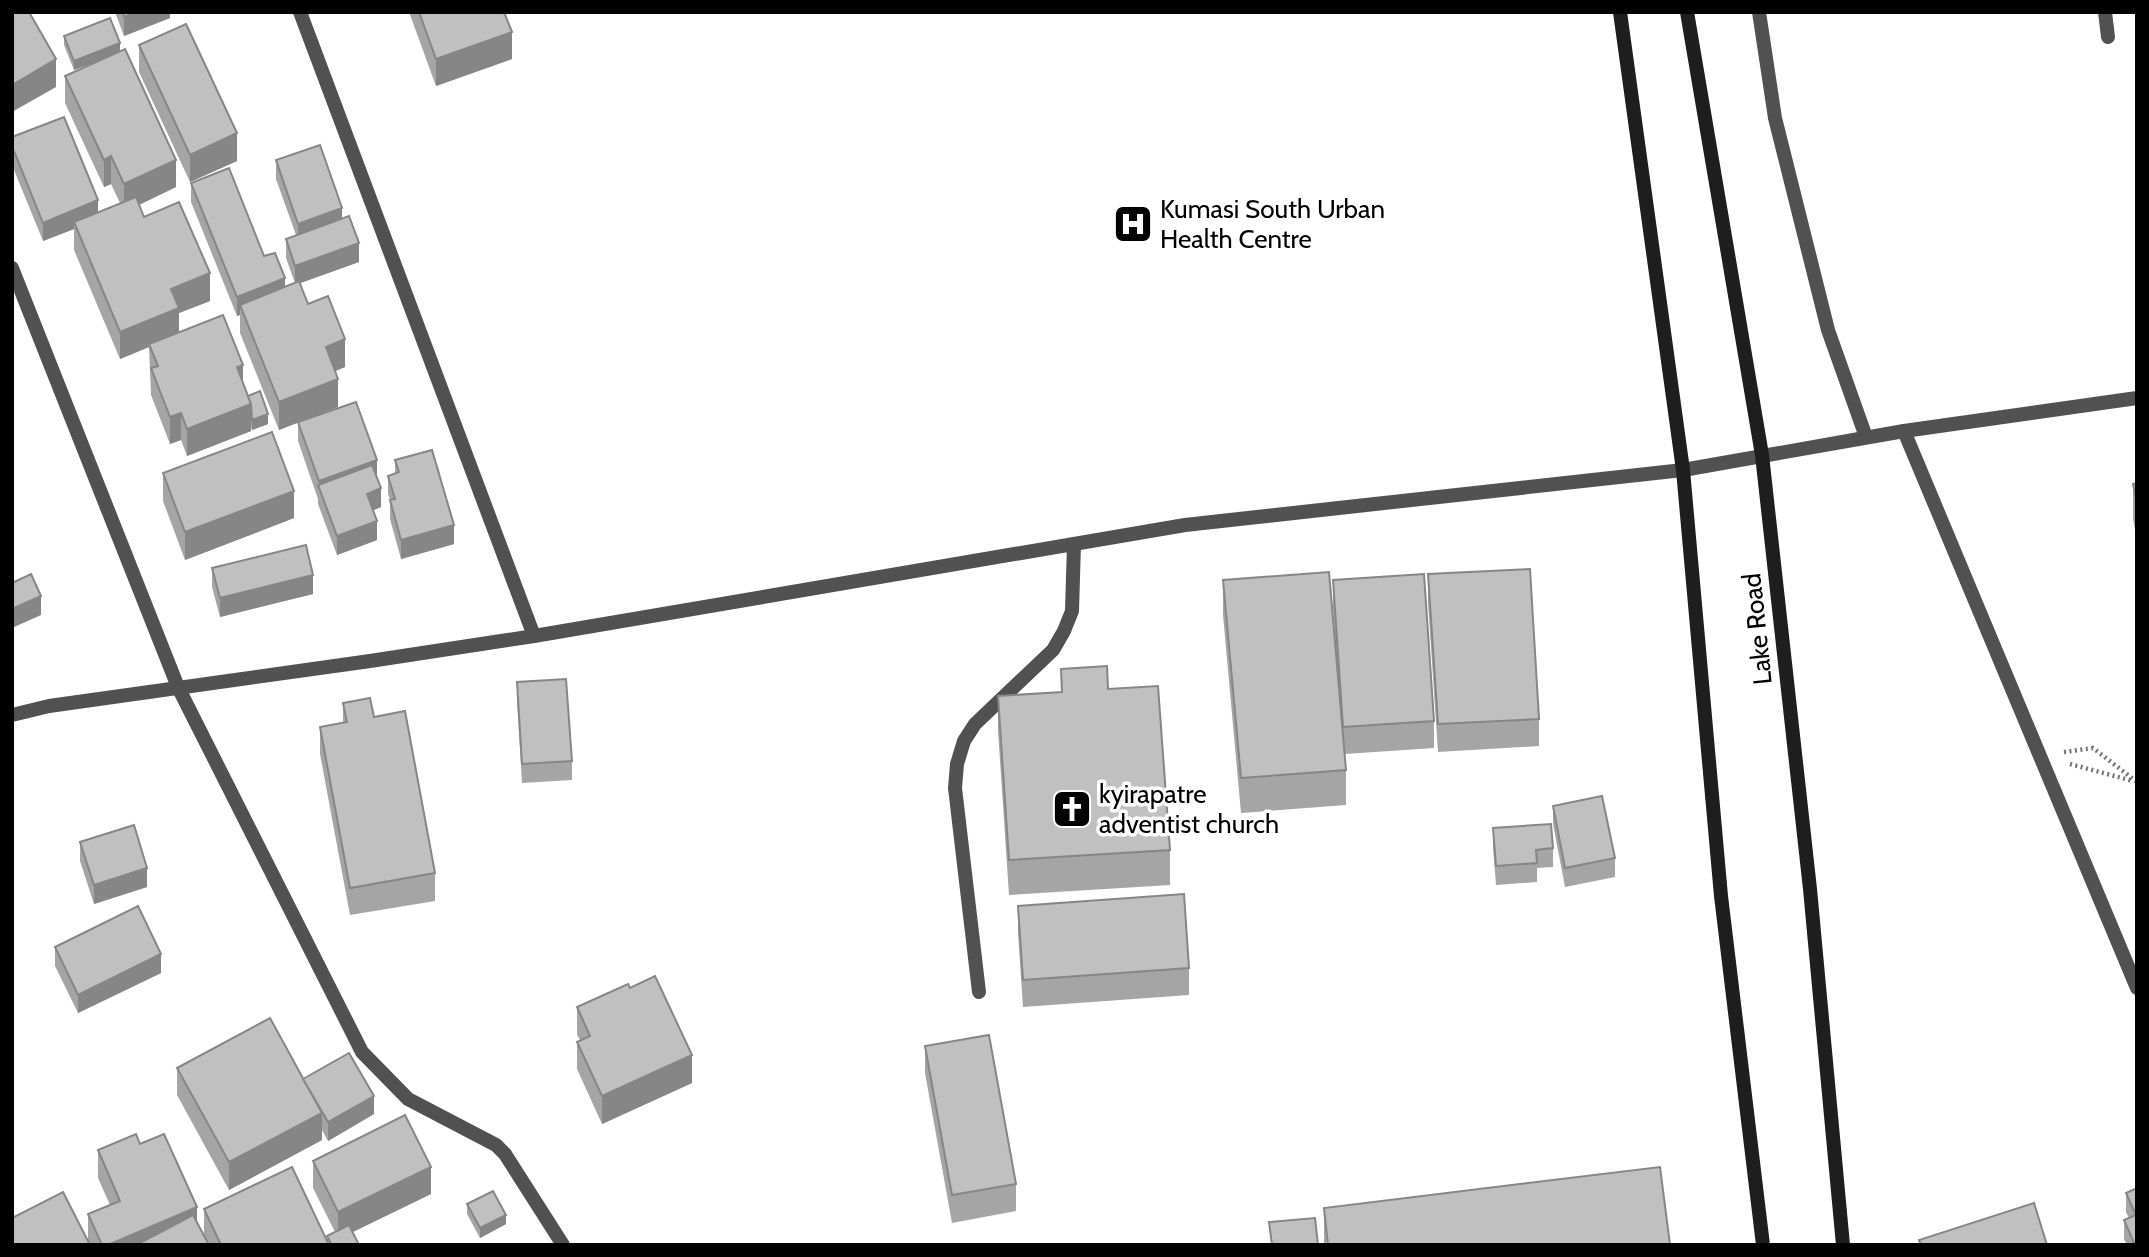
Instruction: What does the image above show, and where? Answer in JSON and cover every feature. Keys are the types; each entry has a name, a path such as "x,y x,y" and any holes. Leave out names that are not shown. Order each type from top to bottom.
{"main road":[{"path":"1620,12 1683,470 1721,897 1763,1245"},
{"name":"Lake Road","path":"1687,12 1762,455 1810,889 1843,1245"}],"street":[{"path":"300,12 534,636"},
{"path":"1759,12 1776,118 1828,330 1866,437"},
{"path":"2105,12 2108,37"},
{"path":"12,268 178,687 362,1052 408,1099 496,1145 505,1154 563,1245"},
{"path":"12,715 49,706 534,636 1185,525 1683,470 1866,437 2137,398"},
{"path":"1904,431 2137,988"},
{"path":"979,992 955,788 957,764 964,741 975,724 1053,650 1064,631 1072,611 1074,544"}],"path":[{"path":"2093,748 2137,782 2100,772 2039,755 2093,748"}],"building":[{"path":"12,12 29,12 56,59 12,85"},
{"path":"123,12 136,12 124,17"},
{"path":"419,12 504,12 512,32 436,59"},
{"path":"110,18 120,43 74,61 64,36"},
{"path":"186,24 237,133 190,155 139,45"},
{"path":"125,49 176,160 124,184 111,156 104,160 65,76"},
{"path":"64,117 98,200 43,223 12,146 12,137"},
{"path":"320,145 342,208 298,224 276,160"},
{"path":"229,168 264,256 275,253 285,278 237,297 191,183"},
{"path":"136,197 144,217 179,202 210,273 171,289 179,308 120,332 74,222"},
{"path":"349,216 359,243 295,266 286,239"},
{"path":"299,281 308,304 328,296 345,339 326,347 338,379 279,402 240,305"},
{"path":"223,315 243,365 237,367 251,404 187,429 181,413 170,417 151,368 158,366 149,344"},
{"path":"260,391 268,414 252,420 248,396"},
{"path":"356,402 377,460 319,481 298,422"},
{"path":"272,432 294,491 185,532 163,473"},
{"path":"432,450 454,525 401,540 390,500 395,499 388,476 399,472 395,460"},
{"path":"372,465 381,488 367,494 377,521 337,536 318,485"},
{"path":"2137,483 2137,504 2133,484"},
{"path":"306,545 313,575 220,598 212,568"},
{"path":"1530,569 1539,719 1438,724 1428,574"},
{"path":"1329,572 1346,770 1241,778 1223,580"},
{"path":"31,574 41,596 12,609 12,583"},
{"path":"1424,574 1434,721 1343,727 1333,580"},
{"path":"1107,666 1108,689 1158,686 1170,850 1009,860 998,696 1062,692 1061,669"},
{"path":"566,679 572,761 522,764 517,682"},
{"path":"370,698 374,717 405,711 435,873 350,888 320,727 347,722 343,703"},
{"path":"1602,796 1615,858 1565,868 1553,806"},
{"path":"1551,824 1553,848 1536,850 1537,863 1496,866 1493,828"},
{"path":"134,825 147,868 94,885 80,842"},
{"path":"1184,894 1189,968 1023,980 1018,906"},
{"path":"138,906 161,954 78,995 55,947"},
{"path":"655,976 692,1055 602,1096 577,1042 590,1036 577,1007 628,984 630,988"},
{"path":"270,1018 322,1113 229,1162 177,1068"},
{"path":"989,1035 1016,1184 952,1195 925,1046"},
{"path":"349,1053 374,1096 328,1122 303,1079"},
{"path":"405,1115 431,1167 338,1212 313,1161"},
{"path":"136,1134 140,1144 164,1134 197,1207 108,1245 102,1245 88,1214 120,1201 98,1150"},
{"path":"292,1167 329,1245 221,1245 204,1209"},
{"path":"1660,1167 1670,1245 1328,1245 1324,1208"},
{"path":"2137,1188 2135,1245 2124,1220 2136,1215 2126,1193"},
{"path":"493,1191 506,1215 480,1228 467,1204"},
{"path":"63,1192 90,1245 12,1245 12,1218"},
{"path":"2034,1203 2047,1245 1921,1245 1919,1240"},
{"path":"193,1215 209,1245 136,1245"},
{"path":"1315,1218 1318,1245 1272,1245 1269,1222"},
{"path":"349,1225 359,1245 332,1245 327,1236"}],"place":[{"name":"Kumasi South Urban Health Centre","path":"1133,224"},
{"name":"kyirapatre adventist church","path":"1072,809"}]}
